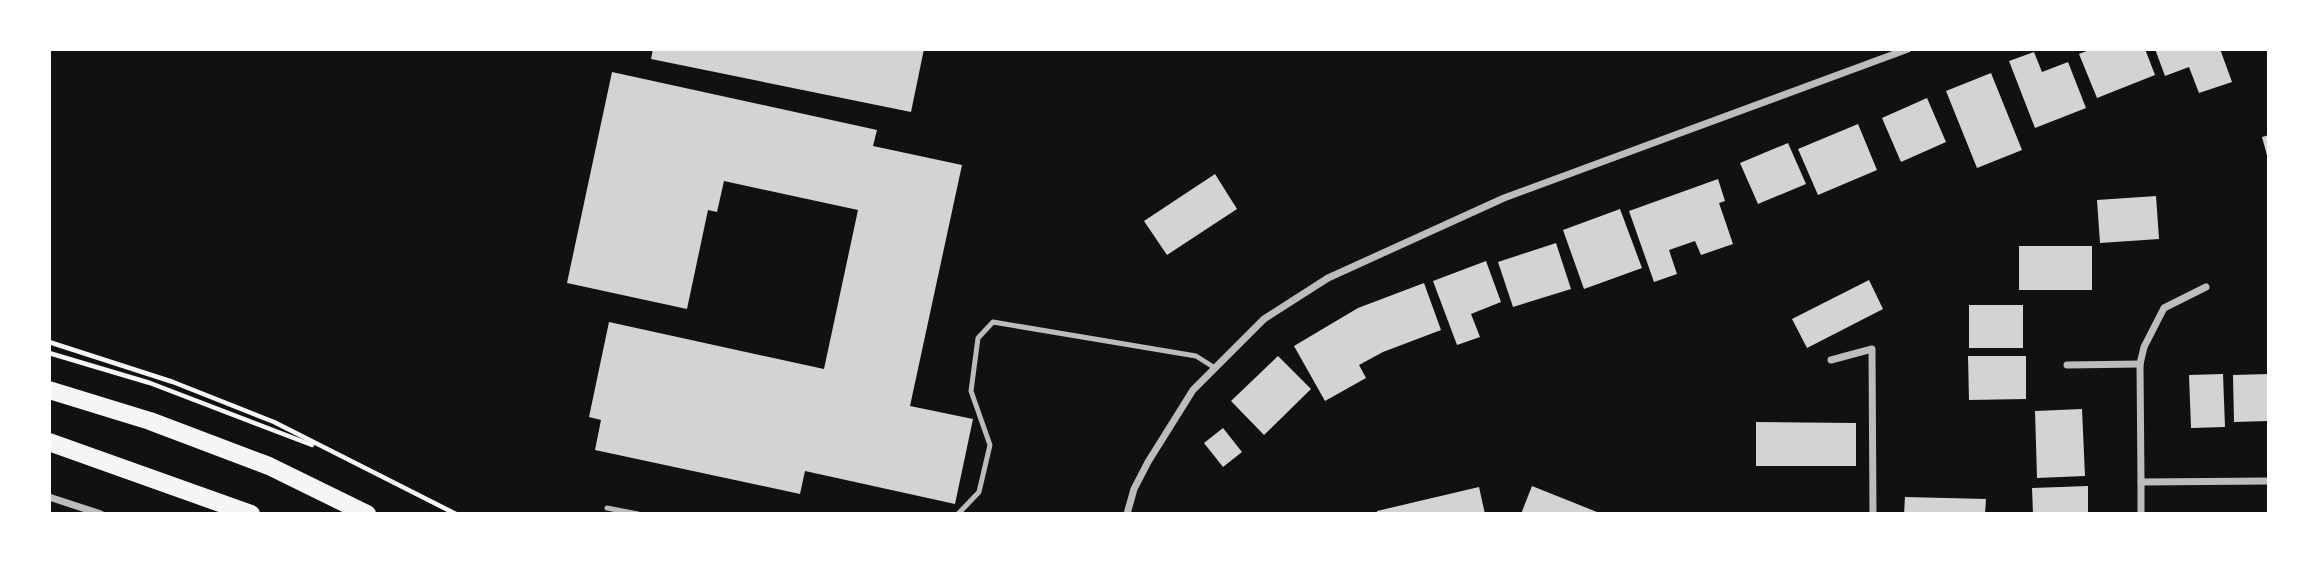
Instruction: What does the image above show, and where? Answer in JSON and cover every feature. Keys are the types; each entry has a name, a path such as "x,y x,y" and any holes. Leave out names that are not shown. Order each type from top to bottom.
{"main road":[{"path":"49,390 150,421 269,466 367,514"},
{"path":"49,442 233,510 251,514"}],"street":[{"path":"1127,514 1134,489 1193,390 1264,319 1328,278 1504,198 1908,49"},
{"path":"2141,514 2140,364 2144,347 2164,308 2206,286"},
{"path":"1831,360 1872,349 1873,514"},
{"path":"2067,365 2140,364"},
{"path":"2141,482 2269,481"},
{"path":"49,497 101,514"}],"lane":[{"path":"958,514 979,492 990,445 971,391 978,338 993,322 1196,356 1215,368"},
{"path":"607,508 638,514"}],"path":[{"path":"49,342 198,392 274,422 456,514"},
{"path":"49,353 150,383 329,450"}],"building":[{"path":"653,49 924,49 911,112 651,59"},
{"path":"2092,49 2145,49 2155,75 2097,98 2079,54"},
{"path":"2155,49 2220,49 2232,82 2199,93 2189,67 2165,76"},
{"path":"2034,52 2042,72 2068,62 2086,108 2035,128 2009,61"},
{"path":"612,72 877,130 873,146 962,165 910,406 973,419 955,504 805,471 800,494 595,450 601,420 589,417 609,322 824,369 858,210 724,181 717,212 708,210 687,309 567,283"},
{"path":"1991,73 2022,150 1977,168 1946,91"},
{"path":"1927,98 1946,142 1901,162 1882,118"},
{"path":"1858,124 1877,170 1818,195 1798,149"},
{"path":"2269,135 2269,159 2268,159 2262,137"},
{"path":"1788,143 1806,184 1758,204 1740,163"},
{"path":"1215,174 1237,209 1167,255 1144,221"},
{"path":"1718,179 1725,201 1719,203 1733,244 1701,255 1695,241 1669,250 1677,274 1654,282 1629,211"},
{"path":"2156,196 2159,239 2100,243 2097,200"},
{"path":"1620,209 1642,268 1584,289 1563,230"},
{"path":"1556,243 1571,289 1513,307 1498,262"},
{"path":"2019,246 2092,246 2092,290 2019,290"},
{"path":"1486,261 1501,302 1471,314 1480,337 1457,345 1433,281"},
{"path":"1869,280 1883,309 1807,348 1792,319"},
{"path":"1424,283 1441,330 1383,352 1359,365 1366,378 1325,401 1294,346 1358,308"},
{"path":"1969,305 2023,305 2023,348 1969,348"},
{"path":"1278,356 1311,389 1264,435 1231,401"},
{"path":"1968,356 2026,356 2026,399 1969,400"},
{"path":"2223,374 2225,427 2191,428 2189,375"},
{"path":"2269,374 2269,421 2234,422 2233,375"},
{"path":"2082,409 2085,476 2037,478 2035,411"},
{"path":"1756,422 1856,423 1856,466 1756,466"},
{"path":"1223,428 1242,452 1223,467 1204,443"},
{"path":"1532,486 1602,514 1521,514"},
{"path":"2088,486 2088,514 2033,514 2032,488"},
{"path":"1479,487 1485,514 1377,514 1377,511"},
{"path":"1905,497 1986,499 1985,514 1904,514"}]}
